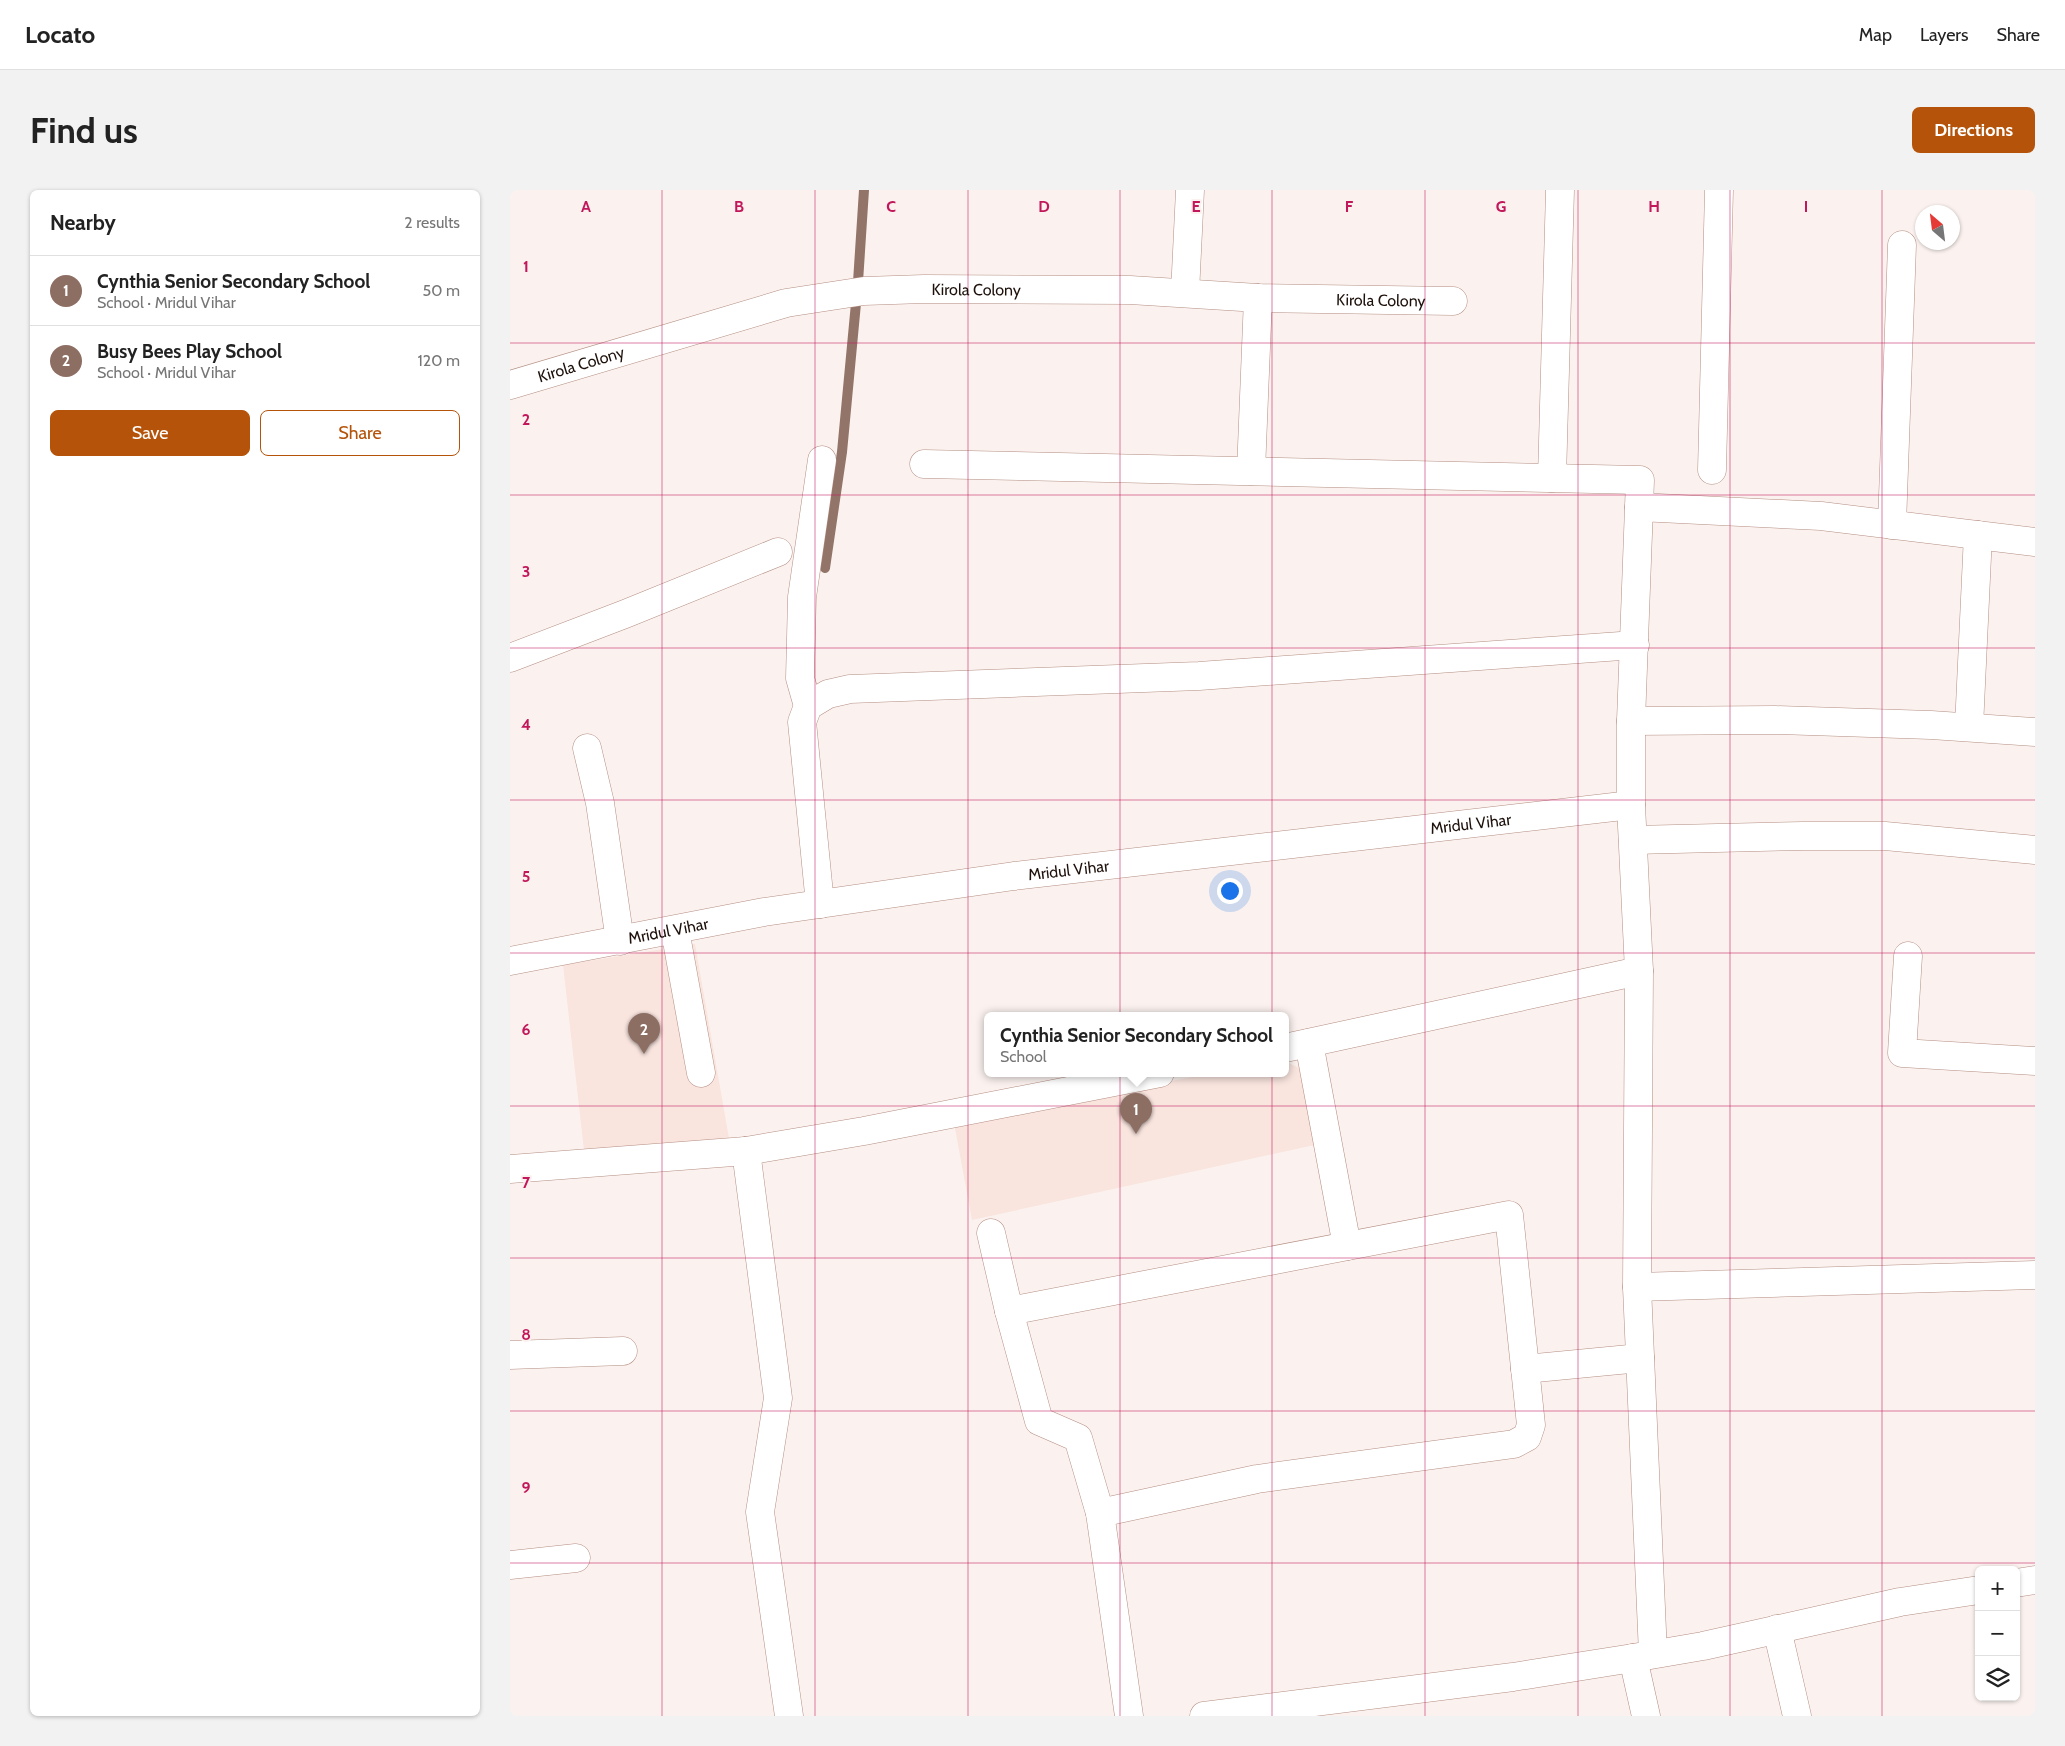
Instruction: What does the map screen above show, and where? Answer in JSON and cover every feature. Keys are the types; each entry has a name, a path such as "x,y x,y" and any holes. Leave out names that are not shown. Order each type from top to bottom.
{"street":[{"path":"1186,293 1190,190"},
{"path":"1552,478 1560,190"},
{"path":"1712,470 1719,190"},
{"path":"1892,525 1902,245"},
{"name":"Kirola Colony","path":"510,385 786,303 856,292 924,289 1130,290 1258,298 1453,301"},
{"path":"1252,471 1258,298"},
{"path":"820,904 802,722 808,706 800,678 802,597 822,460"},
{"path":"924,464 1640,480 1631,721 1631,805 1639,972 1637,1286 1640,1358 1643,1656 1646,1716"},
{"path":"1639,507 1820,516 2035,542"},
{"path":"1969,727 1978,535"},
{"path":"510,658 778,552"},
{"path":"808,706 828,694 850,689 1199,676 1634,644"},
{"path":"1631,721 1775,720 1969,727 2035,732"},
{"path":"587,748 600,803 620,941"},
{"name":"Mridul Vihar","path":"510,961 764,912 1014,876 1631,805"},
{"path":"1633,840 1885,836 2035,850"},
{"path":"675,930 700,1073"},
{"path":"1908,956 1902,1053 2035,1061"},
{"path":"1347,1246 1297,1045 1639,972"},
{"path":"510,1169 746,1151 864,1131 1140,1077"},
{"path":"746,1151 778,1398 760,1512 789,1716"},
{"path":"1009,1310 1509,1216 1531,1425 1527,1437 1514,1444 1257,1479 1100,1513"},
{"path":"991,1233 1009,1310 1039,1421 1078,1438 1100,1513 1129,1716"},
{"path":"1637,1286 2035,1275"},
{"path":"510,1356 623,1351"},
{"path":"1525,1369 1640,1358"},
{"path":"510,1565 576,1558"},
{"path":"2020,1582 2035,1580"},
{"path":"1204,1716 1513,1677 1643,1656 1703,1646 1900,1602 1975,1591"},
{"path":"1777,1629 1797,1716"}],"shaded area":[{"path":"695,944 730,1144 585,1159 563,965"},
{"path":"1289,1063 1303,1070 1319,1144 972,1220 954,1123 1192,1077 1289,1077"}],"waterway":[{"path":"825,568 842,452 858,282 864,190"}],"place":[{"name":"Busy Bees Play School","path":"644,1054"},
{"name":"Cynthia Senior Secondary School","path":"1136,1134"}]}
